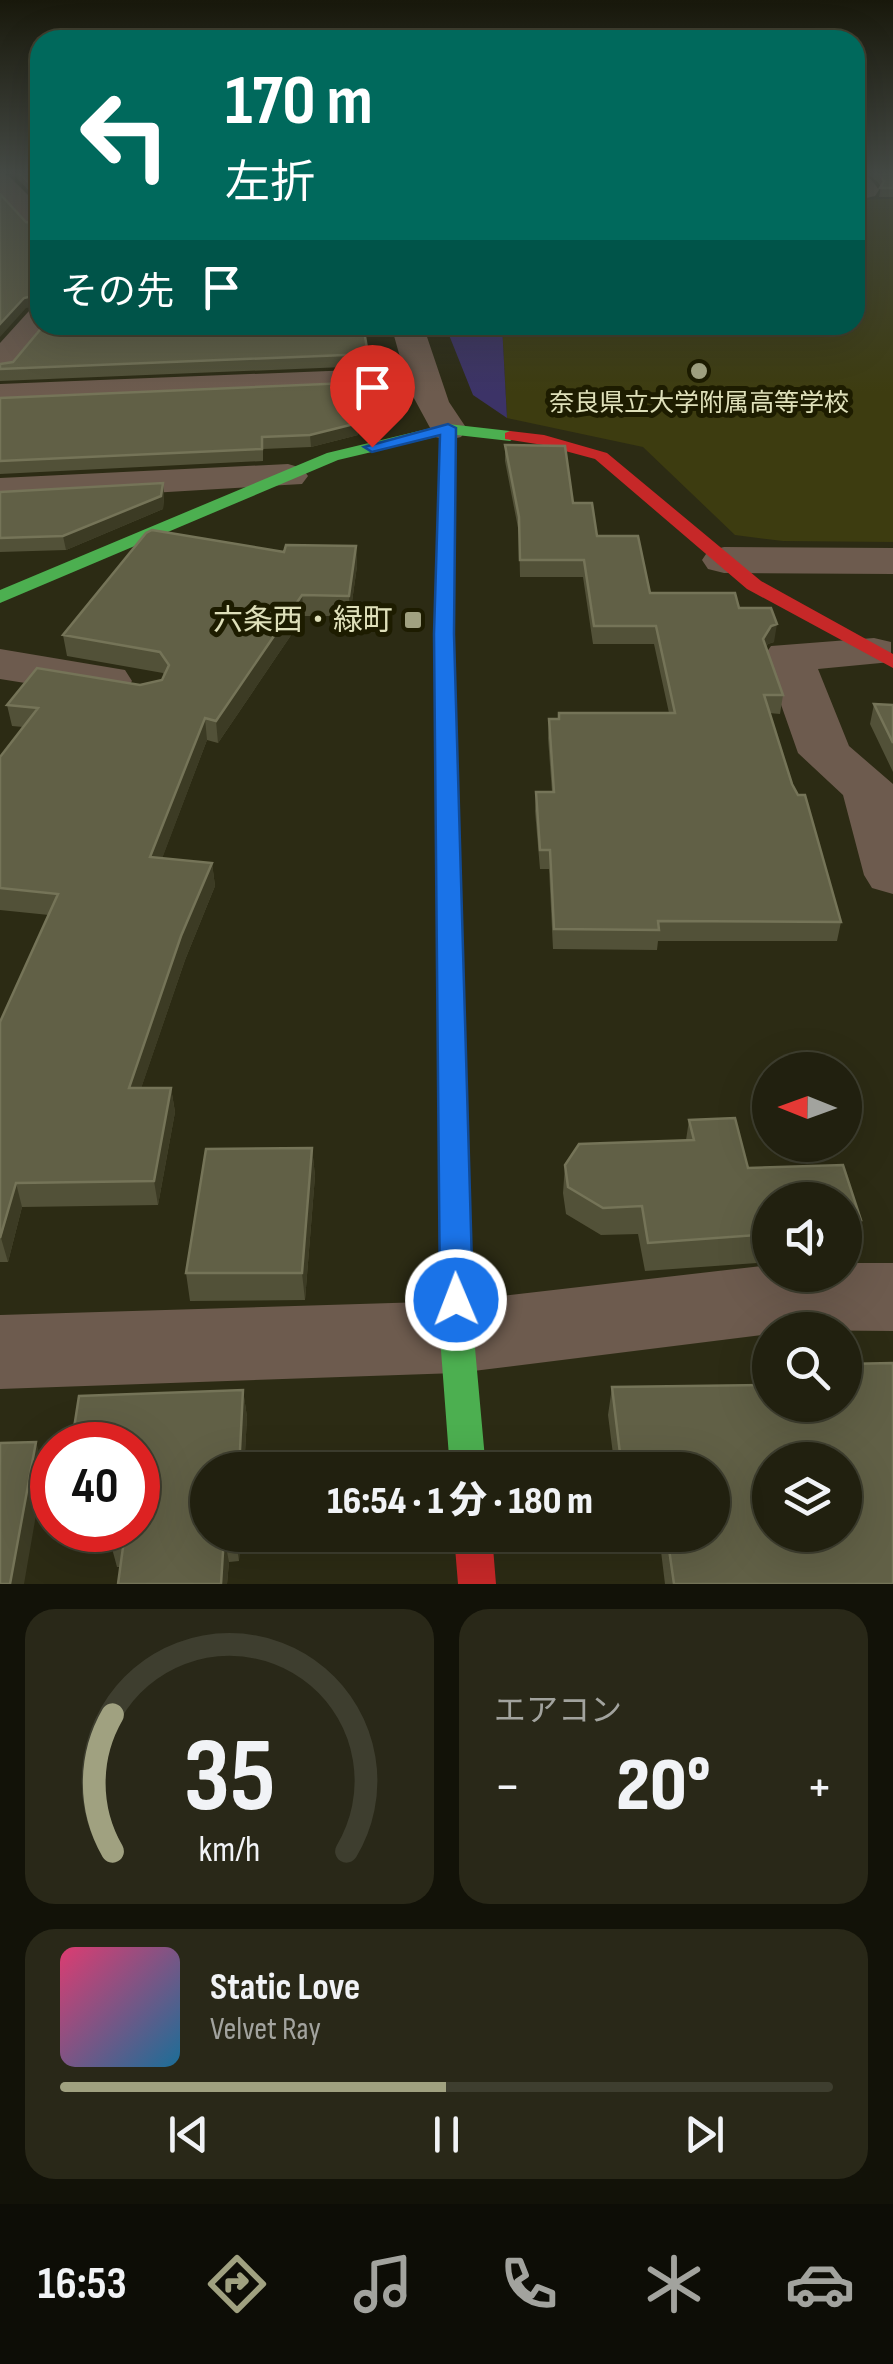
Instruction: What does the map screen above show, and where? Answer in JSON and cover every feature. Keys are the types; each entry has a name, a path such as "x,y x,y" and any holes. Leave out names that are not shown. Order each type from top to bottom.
{"street":[{"path":"1,370 30,331"},
{"path":"410,335 422,378 448,428 444,634 457,1337 467,1452"},
{"path":"1,370 422,378"},
{"path":"3,592 334,456 448,428 544,440 601,456 754,585 884,657"},
{"path":"0,490 288,476"},
{"path":"724,560 893,561"},
{"path":"884,657 788,656 826,754 869,788 893,875"},
{"path":"0,664 144,688"},
{"path":"0,1352 457,1337 785,1298 893,1297"},
{"path":"474,1552 477,1584"}],"shaded area":[{"name":"奈良県立大学附属高等学校","path":"865,245 893,245 893,542 783,541 735,535 643,447 507,418 503,335 865,335"},
{"path":"449,335 503,335 507,418 473,395"}],"building":[{"path":"0,245 30,245 30,296 0,324"},
{"path":"36,335 365,335 368,354 0,369 0,364 13,362"},
{"path":"372,382 375,402 356,407 358,423 310,435 262,437 262,449 0,461 0,398"},
{"path":"505,445 565,446 573,503 592,503 597,536 638,536 650,593 735,593 739,608 771,608 777,624 771,626 763,639 783,695 764,695 792,784 798,795 805,795 841,922 658,921 659,930 554,929 550,850 540,850 536,792 554,792 549,719 559,719 559,713 675,713 656,626 594,626 584,560 520,560 519,517"},
{"path":"163,483 161,496 63,536 0,538 0,492"},
{"path":"152,530 284,552 286,545 356,546 349,596 302,595 216,721 205,718 150,857 212,863 181,936 129,1088 171,1088 154,1181 16,1183 0,1238 0,1022 58,894 0,888 0,757 38,708 7,705 37,668 140,685 162,680 169,665 160,652 63,635"},
{"path":"874,704 893,705 893,743"},
{"path":"735,1118 748,1168 843,1165 849,1182 752,1182 752,1235 648,1243 642,1206 603,1208 568,1187 565,1165 579,1144 694,1140 689,1120"},
{"path":"312,1148 302,1273 186,1273 206,1149"},
{"path":"893,1363 893,1584 674,1584 669,1552 730,1552 730,1452 620,1452 612,1387 752,1385 752,1422 862,1422 862,1364"},
{"path":"243,1390 240,1452 190,1452 190,1552 223,1552 221,1584 118,1584 122,1552 160,1552 160,1422 75,1422 79,1396"},
{"path":"30,1442 30,1475 10,1584 0,1584 0,1443"}],"traffic: fast":[{"path":"0,597 333,456 448,429 510,436"},
{"path":"452,1072 457,1337 467,1452"}],"traffic: slow":[{"path":"448,429 444,634 452,1072"}],"traffic: jam":[{"path":"510,436 544,440 601,456 754,585 893,662"},
{"path":"474,1552 477,1584"}],"place":[{"name":"奈良県立大学附属高等学校","path":"699,371"},
{"name":"六条西・緑町","path":"413,620"}],"route":[{"path":"372,447 448,428 444,634 456,1300"}]}
